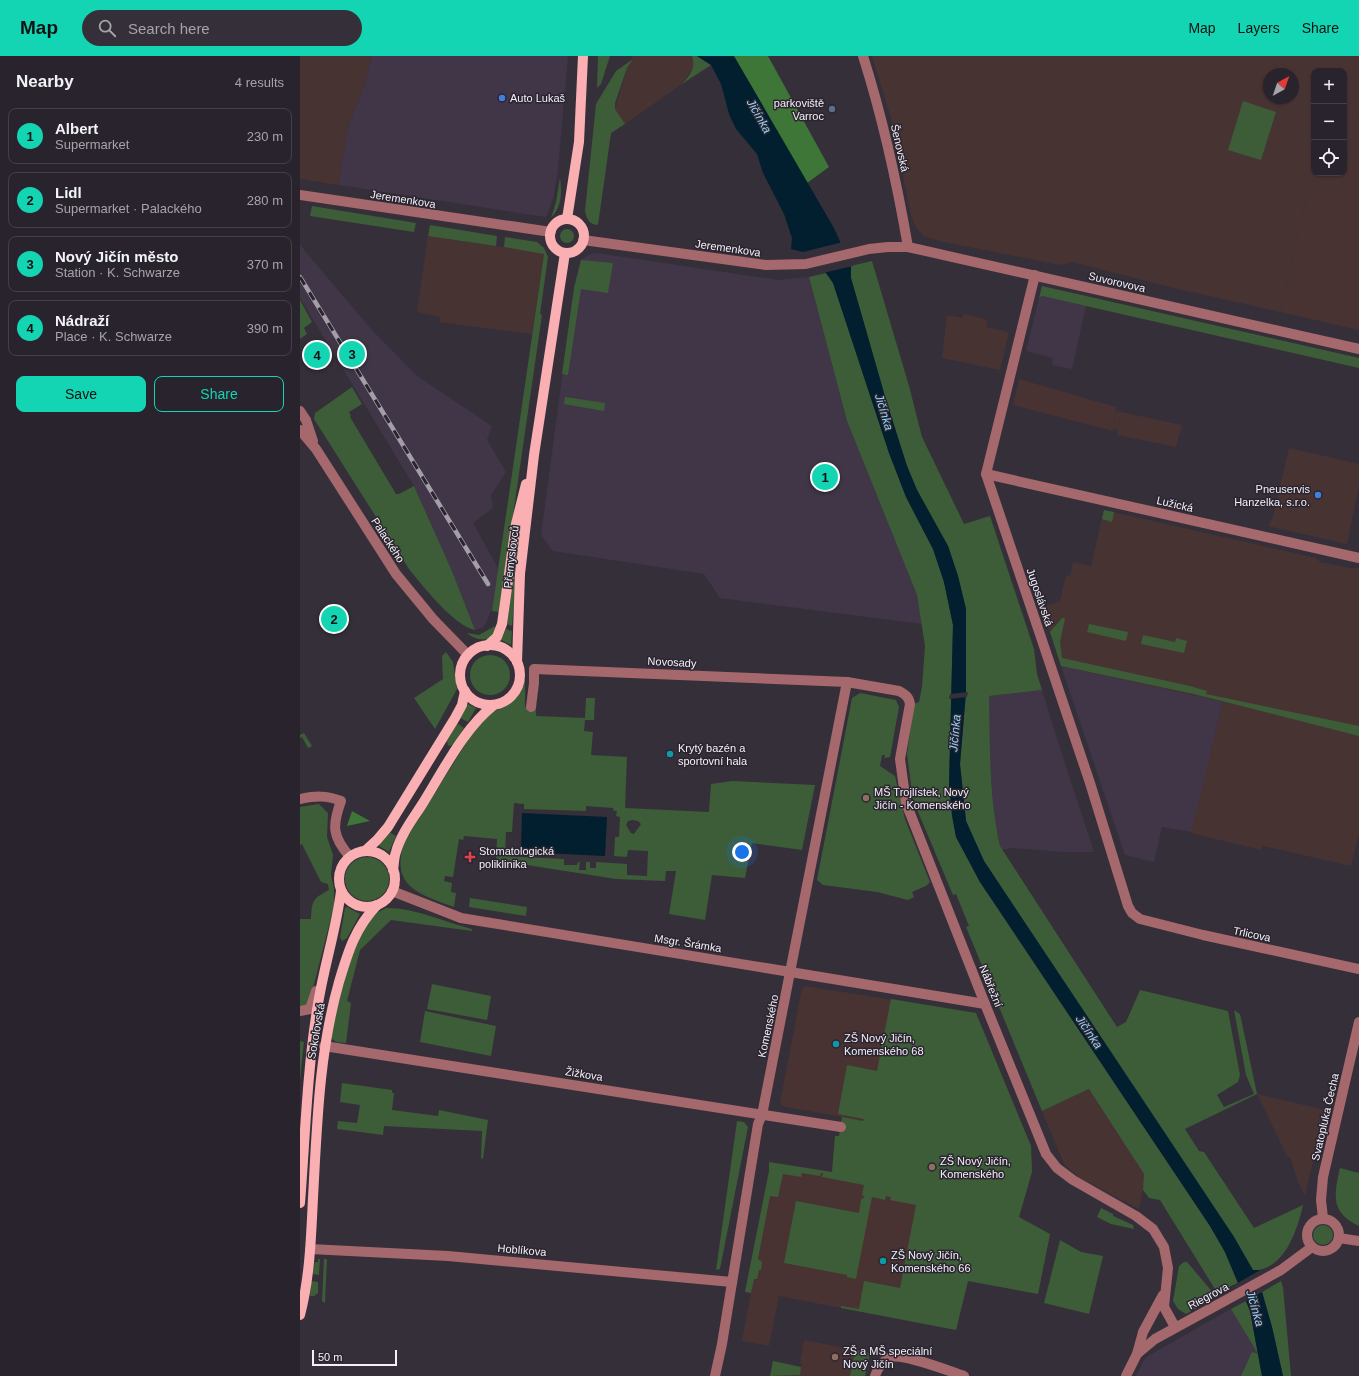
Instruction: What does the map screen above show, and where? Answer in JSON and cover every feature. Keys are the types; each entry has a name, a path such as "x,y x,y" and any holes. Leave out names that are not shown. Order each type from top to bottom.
{"main road":[{"path":"567,219 579,142 583,56"},
{"path":"567,219 574,221 584,232 583,240 577,250 565,252 558,250 553,244 551,232 558,222 567,219"},
{"name":"Přemyslovců","path":"517,662 519,588 534,454 565,252"},
{"name":"Přemyslovců","path":"487,646 496,637 502,624 516,524 534,454"},
{"path":"465,691 462,705 455,718 388,827 377,840 364,851 350,857 342,866 339,874 342,891 346,898 356,905 369,907 377,905 384,900 392,890 396,852 402,836 471,728 481,715 494,705 508,699 515,692 520,677 517,662 511,654 503,648 487,646 475,649 468,655 460,672 461,682 465,691 471,698 479,703 494,705"},
{"path":"364,851 372,852 383,857 393,870"},
{"name":"Sokolovská","path":"300,1203 311,1052 317,1009 332,944 342,891"},
{"name":"Sokolovská","path":"300,1315 307,1277 310,1249 318,1110 324,1046 336,992 351,944 357,929 377,905"}],"street":[{"name":"Šenovská","path":"863,56 878,104 902,212 908,248"},
{"name":"Jeremenkova","path":"300,195 551,232"},
{"name":"Jeremenkova","path":"583,240 766,265 806,264 868,249"},
{"name":"Suvorovova","path":"868,249 888,247 908,248 1035,275 1359,349"},
{"path":"986,474 1035,275"},
{"path":"300,411 306,420 316,449"},
{"name":"Palackého","path":"300,430 316,449 396,574 428,614 468,655"},
{"name":"Lužická","path":"986,474 1359,558"},
{"name":"Jugoslávská","path":"986,474 1090,783 1128,906 1132,913 1140,919"},
{"name":"Novosady","path":"531,707 534,669 847,682"},
{"name":"Komenského","path":"715,1376 758,1124 762,1114 792,971 847,682"},
{"name":"Nábřežní","path":"847,682 899,691 908,697 909,708 900,759 906,803 1046,1154 1057,1168 1073,1180 1136,1216 1153,1229 1164,1247 1168,1268 1164,1307 1175,1327"},
{"path":"300,799 316,796 329,796 341,801 335,817 334,830 350,857"},
{"name":"Msgr. Šrámka","path":"392,890 461,918 792,971 985,1004"},
{"name":"Trlicova","path":"1140,919 1203,936 1359,969"},
{"path":"300,1011 307,1010 312,1006 320,971 332,944"},
{"name":"Svatopluka Čecha","path":"1323,1218 1320,1200 1323,1177 1359,1022"},
{"name":"Žižkova","path":"324,1046 841,1126"},
{"path":"1323,1218 1329,1219 1336,1225 1339,1238 1337,1244 1330,1250 1320,1251 1312,1247 1307,1238 1308,1229 1314,1221 1323,1218"},
{"path":"1339,1238 1359,1241"},
{"name":"Riegrova","path":"1126,1376 1137,1354 1155,1339 1278,1272 1312,1247"},
{"name":"Hoblíkova","path":"310,1249 448,1256 732,1282"},
{"name":"Nábřežní","path":"1137,1354 1143,1332 1166,1289"},
{"path":"875,1376 877,1370 887,1359 896,1356 964,1376"}],"shaded area":[{"path":"300,56 372,56 364,86 349,124 341,164 339,185 300,179"},
{"path":"372,56 568,56 558,169 554,195 547,216 545,217 339,185 341,164 349,124 364,86"},
{"path":"632,56 692,56 694,66 682,84 625,124 615,109 627,68 633,59"},
{"path":"872,56 1359,56 1359,110 1347,159 1347,68 1311,68 1311,176 1343,176 1338,197 1308,190 1280,312 1174,288 1072,262 1060,265 939,241 924,236 917,229 911,215 891,118"},
{"path":"1359,110 1359,330 1280,312 1308,190 1338,196 1343,176 1347,176 1347,159"},
{"path":"428,236 544,253 532,334 439,322 440,317 417,312"},
{"path":"300,245 370,328 417,376 492,426 487,440 506,472 491,495 493,508 473,523 499,570 493,607 484,627 475,630 452,571 414,486 300,298"},
{"path":"597,253 778,280 809,277 847,421 917,595 922,624 720,598 704,574 553,551 541,535 574,288 581,260 588,255"},
{"path":"1042,296 1086,306 1072,369 1052,365 1053,358 1026,351 1039,298"},
{"path":"964,314 988,320 986,327 1009,332 1000,370 942,358 947,315 962,318"},
{"path":"1019,379 1116,407 1113,431 1013,405"},
{"path":"1116,411 1182,425 1176,447 1117,435 1118,430 1113,428"},
{"name":"Pneuservis Hanzelka, s.r.o.","path":"1289,448 1359,464 1359,486 1347,544 1268,526 1273,517"},
{"path":"1104,510 1316,558 1320,562 1349,568 1359,568 1359,834 1351,866 1263,846 1261,850 1191,833 1223,702 1061,666 1042,608 1060,601 1066,575 1070,576 1073,562 1091,566"},
{"path":"1061,666 1223,702 1192,832 1162,827 1154,862 1125,855"},
{"path":"1042,690 1094,852 1063,852 1012,848 1002,850 1000,846 994,818 989,744 989,696"},
{"name":"ZŠ Nový Jičín, Komenského","path":"805,986 976,1013 1031,1146 1032,1172 1019,1217 1050,1234 1038,1294 968,1281 956,1330 779,1296 769,1346 742,1341 751,1293 745,1292 769,1171 769,1162 832,1172 835,1136 839,1136 842,1117 786,1107 782,1106 780,1103 802,988"},
{"path":"1089,1089 1144,1174 1145,1180 1139,1209 1080,1178 1064,1164 1042,1111"},
{"path":"1257,1094 1325,1110 1305,1195 1297,1180 1291,1158 1287,1156"},
{"path":"1231,1309 1258,1354 1262,1376 1136,1376 1144,1360 1148,1356"},
{"name":"ZŠ a MŠ speciální Nový Jičín","path":"804,1340 870,1353 865,1376 770,1376 773,1361 801,1367 802,1364 800,1363"}],"green space":[{"path":"598,56 610,56 601,84 597,88"},
{"path":"692,56 697,56 711,65 682,84 693,68"},
{"path":"732,56 768,56 829,167 807,183"},
{"path":"633,59 627,68 615,103 615,109 625,124 611,133 598,225 592,224 589,221 585,211 596,104 616,71"},
{"path":"1243,101 1276,112 1261,160 1228,150"},
{"path":"560,178 561,189 559,204 555,214 551,218 556,202"},
{"path":"312,206 416,223 414,232 310,216"},
{"path":"430,225 497,236 496,246 428,236"},
{"path":"564,229 570,229 574,233 574,239 570,243 564,243 560,239 560,233"},
{"path":"505,237 537,242 544,248 548,257 540,314 542,315 499,612 492,611 544,254 504,247"},
{"path":"581,260 613,263 608,293 581,289 568,375 562,374 574,288"},
{"path":"872,261 909,386 922,437 964,524 990,516 1034,649 1037,674 1042,690 989,696 992,790 996,828 1000,846 1117,1027 1126,1022 1140,990 1228,1011 1240,1075 1238,1082 1217,1095 1224,1107 1254,1094 1246,1075 1234,1010 1240,1014 1257,1094 1185,1129 1199,1151 1204,1152 1254,1228 1303,1205 1297,1226 1288,1247 1273,1264 1264,1269 1253,1271 1234,1237 984,861 966,821 960,764 966,692 966,609 958,576 948,546 917,490 907,466 886,400 851,278 851,266"},
{"path":"826,273 833,283 889,453 906,497 933,549 944,582 953,625 949,786 956,837 980,882 1210,1226 1225,1252 1238,1283 1218,1294 1160,1200 1149,1198 1143,1190 1144,1174 1089,1089 1042,1111 966,927 969,926 956,894 953,895 913,800 907,754 914,704 919,702 922,687 925,646 917,595 847,421 809,277"},
{"path":"1042,286 1359,358 1359,368 1042,296 1039,298"},
{"path":"300,300 312,322 304,328 307,334 300,339"},
{"path":"352,387 362,404 349,412 350,417 396,494 399,494 414,486 452,571 475,630 467,627 448,613 409,569 314,419 315,413"},
{"path":"565,397 605,403 604,411 564,404"},
{"path":"1104,510 1114,512 1112,522 1102,519"},
{"path":"521,526 512,626 507,624"},
{"path":"1062,618 1065,618 1060,642 1062,658 1190,686 1207,691 1206,694 1359,726 1359,736 1194,694 1061,666 1050,632"},
{"path":"1089,624 1128,632 1126,641 1087,632"},
{"path":"495,626 492,636 485,639 476,638 467,633 479,635"},
{"path":"506,629 512,631 511,645 501,640"},
{"path":"1143,635 1175,642 1176,638 1187,641 1184,653 1141,644"},
{"path":"446,652 453,662 457,689 435,729 414,698 443,679 442,656"},
{"path":"494,655 501,658 507,664 510,675 509,683 501,692 494,695 486,695 479,692 471,683 470,671 473,664 482,656"},
{"path":"525,673 525,707 536,707 536,716 585,718 586,698 595,698 594,720 585,720 584,731 593,732 591,755 627,757 625,808 709,812 711,784 732,781 815,785 802,850 752,843 745,878 712,875 705,920 669,914 676,871 666,871 665,881 616,879 496,860 497,839 464,836 463,840 459,839 453,877 445,876 444,881 452,883 451,892 456,893 454,907 418,892 410,886 404,878 401,868 401,856 405,841 476,727 491,713 509,704 517,697 524,684","holes":["514,803 524,804 524,809 586,811 586,806 613,808 614,811 617,811 616,816 620,817 619,837 615,837 614,856 627,857 628,850 648,851 647,876 627,875 627,864 596,862 596,868 590,868 590,862 586,862 586,870 579,870 580,862 578,862 577,865 564,865 564,859 505,856 506,832 512,832","628,821 638,821 641,824 634,834 631,833 626,825"]},
{"name":"MŠ Trojlístek, Nový Jičín - Komenského","path":"860,693 896,700 899,707 890,757 884,758 885,755 882,755 880,766 895,776 905,819 930,882 926,886 912,892 914,897 908,900 877,892 823,885 817,880 852,698"},
{"path":"468,704 476,708 468,722 460,718"},
{"path":"457,723 464,728 453,745 448,746 447,741"},
{"path":"304,733 312,746 308,748 302,737 300,738 300,735"},
{"path":"319,804 328,813 327,837 333,855 331,875 334,889 334,906 309,1004 300,1007 300,919 311,919 314,901 316,898 329,890 328,884 321,882 302,844 300,845 300,807"},
{"path":"352,811 370,821 347,826"},
{"path":"389,832 396,836 389,852 379,846"},
{"path":"367,857 379,861 385,867 389,879 385,891 379,897 367,901 355,897 349,891 345,879 349,867 355,861"},
{"path":"470,898 527,907 526,916 469,907"},
{"path":"347,907 360,914 347,938 342,941 340,937 345,908"},
{"path":"386,908 408,910 472,929 472,931 391,920 360,950 347,1001 351,1003 346,1043 336,1042 331,1038 337,1008 346,972 358,937 366,924 375,914"},
{"path":"432,984 491,996 487,1020 427,1009"},
{"name":"ZŠ Nový Jičín, Komenského","path":"891,999 976,1013 1031,1146 1032,1172 1019,1217 1050,1234 1038,1294 968,1281 956,1330 841,1308 841,1306 859,1309 864,1281 900,1288 916,1205 890,1200 891,1197 886,1196 885,1200 872,1197 856,1279 847,1277 847,1275 784,1263 796,1201 859,1213 861,1199 863,1199 864,1196 862,1195 864,1185 822,1177 823,1173 821,1173 820,1176 802,1173 801,1177 783,1174 778,1197 770,1196 758,1259 762,1262 761,1270 759,1270 757,1279 754,1279 751,1293 745,1292 769,1171 769,1162 832,1172 835,1136 839,1136 842,1117 863,1121 864,1119 838,1114 847,1065 877,1071"},
{"path":"425,1011 496,1026 491,1056 420,1042"},
{"path":"300,1041 304,1042 300,1080"},
{"path":"342,1083 392,1090 392,1093 394,1093 392,1110 438,1116 439,1110 488,1120 483,1159 481,1158 482,1131 384,1126 383,1135 337,1129 338,1121 357,1123 360,1105 340,1102"},
{"path":"737,1121 744,1122 748,1127 720,1269 716,1270"},
{"path":"1340,1168 1359,1173 1359,1226 1343,1215 1336,1202 1336,1186"},
{"path":"1101,1208 1113,1214 1113,1216 1133,1225 1134,1229 1111,1224 1097,1217"},
{"path":"1319,1225 1327,1225 1333,1231 1333,1239 1327,1245 1319,1245 1313,1239 1313,1231"},
{"path":"1060,1240 1081,1252 1103,1256 1089,1314 1044,1303"},
{"path":"318,1259 320,1259 319,1275 312,1274 315,1262 318,1262"},
{"path":"324,1259 327,1259 325,1303 322,1301"},
{"path":"1184,1262 1187,1262 1215,1295 1214,1298 1186,1314 1178,1309 1173,1301 1179,1266"},
{"path":"311,1281 318,1282 318,1293 314,1296 310,1296"},
{"path":"1281,1281 1283,1287 1291,1376 1283,1376 1272,1327 1262,1292"},
{"path":"1246,1301 1250,1311 1258,1354 1231,1309"},
{"path":"855,1350 870,1353 865,1376 850,1376"},
{"path":"1252,1352 1258,1354 1262,1376 1241,1376"},
{"path":"773,1361 801,1367 800,1375 770,1376"}],"water":[{"name":"Jičínka","path":"697,56 734,56 834,228 851,266 851,278 886,400 907,466 917,490 948,546 958,576 966,609 966,692 960,764 966,821 984,861 1234,1237 1253,1270 1261,1270 1262,1292 1272,1327 1283,1376 1262,1376 1250,1311 1246,1301 1230,1287 1238,1283 1225,1252 1210,1226 980,882 956,837 949,786 953,625 944,582 933,549 906,497 889,453 833,283 826,273 803,252 791,249 792,238 784,214 763,173 757,154 736,129 729,114 721,84 711,65"},
{"path":"522,813 607,817 605,856 521,852"}],"pier":[{"path":"843,242 853,266 823,273 804,255 803,252"},
{"path":"968,692 967,697 949,699 950,694"},
{"path":"1262,1269 1264,1291 1244,1302 1229,1288"}],"railway":[{"path":"300,277 488,584"}],"place":[{"name":"Auto Lukaš","path":"502,98"},
{"name":"parkoviště Varroc","path":"832,109"},
{"name":"Nový Jičín město","path":"352,354"},
{"name":"Nádraží","path":"317,355"},
{"name":"Albert","path":"825,477"},
{"name":"Pneuservis Hanzelka, s.r.o.","path":"1318,495"},
{"name":"Lidl","path":"334,619"},
{"name":"Krytý bazén a sportovní hala","path":"670,754"},
{"name":"MŠ Trojlístek, Nový Jičín - Komenského","path":"866,798"},
{"name":"Stomatologická poliklinika","path":"470,857"},
{"name":"ZŠ Nový Jičín, Komenského 68","path":"836,1044"},
{"name":"ZŠ Nový Jičín, Komenského","path":"932,1167"},
{"name":"ZŠ Nový Jičín, Komenského 66","path":"883,1261"},
{"name":"ZŠ a MŠ speciální Nový Jičín","path":"835,1357"}]}
